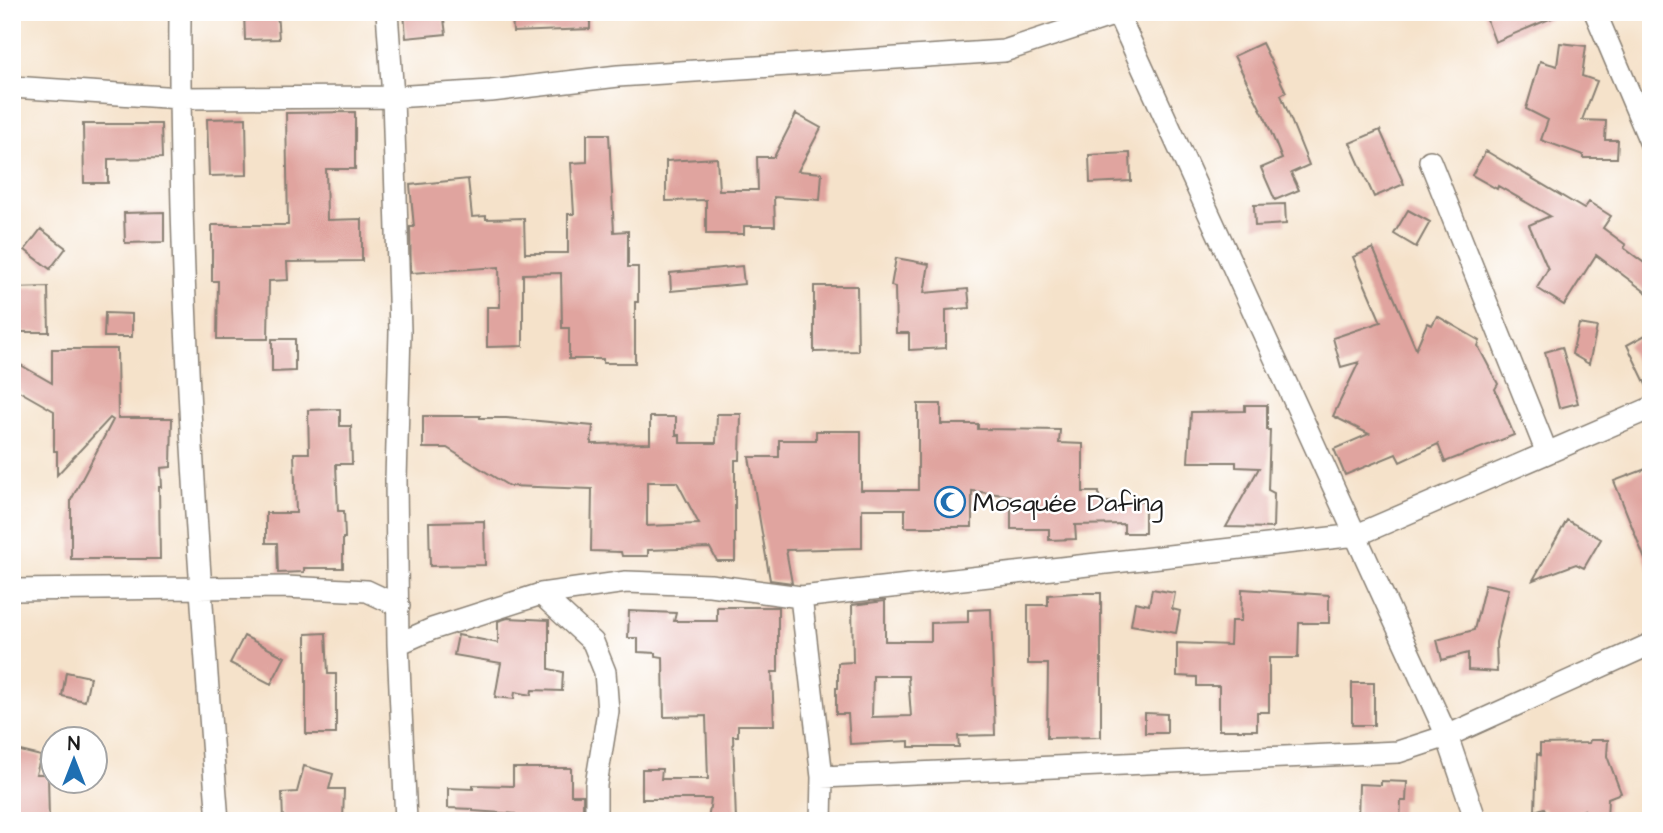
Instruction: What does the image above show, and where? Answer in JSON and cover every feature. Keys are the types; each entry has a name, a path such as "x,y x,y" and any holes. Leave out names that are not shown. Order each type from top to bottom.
{"street":[{"path":"180,12 180,98 193,489 218,821"},
{"path":"387,12 393,97 400,331 396,480 398,644 406,821"},
{"path":"1595,12 1651,144"},
{"path":"12,87 180,98 393,97 491,91 618,76 1003,51 1119,13 1447,736 1476,821"},
{"path":"1430,161 1547,453"},
{"path":"398,644 432,629 541,594 626,582 710,585 801,597 1357,535 1651,408"},
{"path":"12,590 285,587 367,591 399,606"},
{"path":"541,594 593,642 605,672 608,711 596,785 596,821"},
{"path":"801,597 821,777 821,821"},
{"path":"821,777 1398,752 1447,736 1651,644"}],"building":[{"path":"244,12 277,12 279,39 245,40"},
{"path":"404,12 443,12 446,34 406,38"},
{"path":"512,12 590,12 590,29 513,32"},
{"path":"1484,12 1566,12 1495,42"},
{"path":"1262,43 1286,92 1281,95 1309,165 1291,173 1299,190 1275,200 1261,168 1282,159 1234,56"},
{"path":"1560,43 1586,46 1582,76 1597,81 1582,120 1606,121 1605,140 1618,140 1617,158 1583,158 1583,155 1541,140 1548,120 1526,109 1540,61 1557,66"},
{"path":"355,112 355,169 326,169 327,220 362,219 362,261 287,262 288,280 269,281 268,339 217,339 218,281 212,281 212,225 288,225 286,113"},
{"path":"796,114 821,128 798,171 822,173 820,200 774,197 775,226 744,226 744,234 706,234 706,200 666,201 666,161 717,158 719,190 758,190 757,157 774,157"},
{"path":"246,118 247,175 209,176 207,119"},
{"path":"83,124 161,124 162,158 108,159 108,183 84,183"},
{"path":"1380,130 1404,184 1374,197 1350,143"},
{"path":"587,134 609,134 614,232 628,231 628,267 638,267 635,363 569,359 569,328 562,328 561,273 523,274 523,346 487,347 487,307 500,307 499,267 411,273 410,227 414,227 410,185 468,179 472,217 524,218 525,253 568,253 568,214 574,214 571,163 587,162"},
{"path":"1486,151 1584,209 1589,202 1611,216 1603,228 1651,268 1651,296 1596,255 1564,305 1537,288 1548,269 1529,225 1550,216 1498,186 1497,189 1472,175"},
{"path":"1130,153 1131,181 1090,183 1089,155"},
{"path":"1285,204 1286,224 1255,226 1254,205"},
{"path":"1408,210 1430,222 1416,247 1394,234"},
{"path":"164,212 164,242 125,243 124,213"},
{"path":"41,229 66,248 50,269 25,250"},
{"path":"1373,248 1416,349 1427,323 1432,325 1437,316 1480,341 1478,346 1498,384 1495,389 1514,435 1445,462 1438,444 1400,462 1396,454 1345,475 1334,449 1369,434 1333,416 1359,362 1341,367 1333,338 1381,322 1353,257"},
{"path":"896,258 929,264 924,293 968,289 970,308 946,310 946,348 909,350 909,333 896,333 895,287 891,286"},
{"path":"742,266 744,284 671,291 670,273"},
{"path":"814,286 857,286 858,351 814,352"},
{"path":"48,287 49,332 12,332 12,288"},
{"path":"105,313 132,314 132,337 104,337"},
{"path":"1579,324 1597,327 1589,364 1572,354"},
{"path":"1651,332 1651,395 1627,345"},
{"path":"272,339 295,339 295,371 272,372"},
{"path":"1562,347 1578,403 1559,408 1545,352"},
{"path":"52,349 117,349 118,418 172,418 171,467 161,468 162,487 159,487 160,559 71,559 71,500 113,420 110,418 57,475 54,411 12,387 12,360 52,383"},
{"path":"918,404 941,404 941,424 978,424 978,429 1060,430 1059,443 1083,444 1083,492 1099,492 1099,502 1145,502 1145,533 1124,533 1124,524 1075,525 1076,539 1049,540 1049,529 1011,529 1011,496 972,491 972,527 905,527 905,509 862,509 862,548 786,550 792,583 770,580 749,457 779,457 779,440 816,440 816,431 861,431 861,490 918,490"},
{"path":"1245,405 1267,405 1267,430 1270,430 1268,490 1274,493 1273,528 1226,527 1259,468 1236,467 1236,462 1188,462 1191,412 1245,411"},
{"path":"340,409 340,426 351,426 352,464 336,464 338,511 344,511 343,568 304,568 304,572 278,573 277,543 266,543 266,513 296,513 294,453 309,453 308,410"},
{"path":"717,414 741,414 740,460 735,460 735,561 717,561 710,548 648,550 648,556 622,556 621,552 591,551 592,489 509,486 447,448 423,448 423,416 480,416 593,426 591,444 650,443 650,417 676,417 676,435 680,435 680,443 716,443","holes":["647,482 677,482 699,524 647,526"]},
{"path":"1651,467 1651,572 1650,572 1614,481"},
{"path":"1567,520 1601,539 1584,568 1576,564 1533,580"},
{"path":"484,521 485,565 430,566 429,522"},
{"path":"1485,584 1509,589 1496,642 1497,672 1468,670 1468,653 1442,660 1437,640 1474,630"},
{"path":"1152,589 1175,593 1172,609 1180,611 1176,633 1131,625 1135,602 1149,605"},
{"path":"1242,589 1329,595 1329,623 1299,623 1298,658 1269,658 1269,712 1257,712 1257,730 1219,730 1219,686 1197,686 1197,677 1177,676 1177,643 1230,645 1231,621 1241,621"},
{"path":"1101,593 1101,737 1047,738 1048,664 1028,664 1028,605 1048,605 1048,595"},
{"path":"885,601 885,641 931,641 931,623 968,622 968,610 991,609 995,735 958,736 959,747 909,747 909,741 850,744 848,714 836,714 836,688 838,663 853,662 852,605","holes":["873,676 908,676 911,716 872,717"]},
{"path":"717,607 778,607 778,672 772,672 774,725 738,725 738,736 733,736 736,821 708,821 711,799 642,799 642,769 662,769 661,779 708,779 706,716 664,717 663,657 656,656 656,653 638,652 638,638 628,638 629,611 676,613 674,621 717,621"},
{"path":"508,618 549,620 549,669 563,672 562,691 532,690 531,695 515,692 514,699 495,697 501,663 454,655 458,635 498,643 498,621"},
{"path":"326,633 328,674 336,674 336,734 306,734 306,634"},
{"path":"244,636 285,657 271,684 230,663"},
{"path":"66,672 90,677 85,701 62,696"},
{"path":"1352,683 1374,683 1374,725 1352,725"},
{"path":"1145,713 1167,714 1167,733 1145,733"},
{"path":"1590,740 1608,740 1607,756 1621,793 1608,798 1607,821 1584,821 1584,810 1560,821 1550,821 1544,808 1535,811 1537,754 1540,755 1540,744 1589,743"},
{"path":"12,749 38,755 38,794 48,794 49,821 12,821"},
{"path":"304,766 333,774 329,789 344,789 343,821 283,821 282,793 297,792"},
{"path":"513,768 571,768 571,795 583,795 583,821 515,821 515,814 448,808 448,788 473,789 473,785 513,786"},
{"path":"1381,781 1407,782 1406,801 1401,801 1400,821 1358,821 1359,784 1381,785"}],"place":[{"name":"Mosquée Dafing","path":"950,502"}]}
